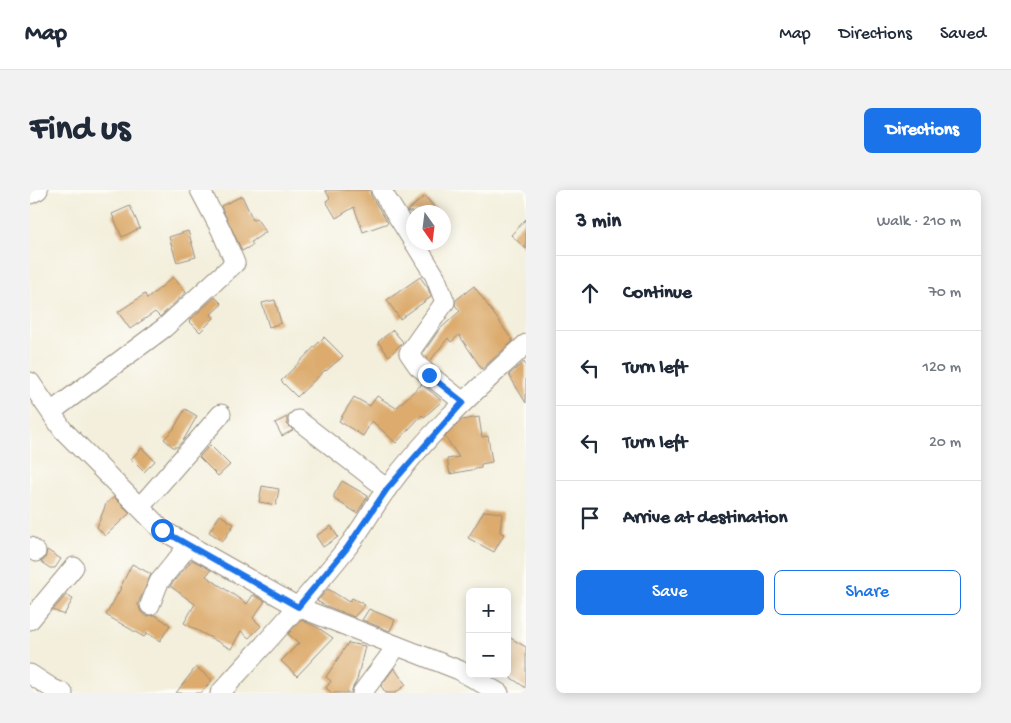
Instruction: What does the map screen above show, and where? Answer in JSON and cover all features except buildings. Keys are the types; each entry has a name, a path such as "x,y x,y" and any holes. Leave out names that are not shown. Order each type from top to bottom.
{"street":[{"path":"30,194 38,190"},
{"path":"51,412 164,328 235,264 221,230 200,190"},
{"path":"381,190 406,229"},
{"path":"419,250 435,276 445,302 409,353 418,366 463,402"},
{"path":"220,693 298,607 347,548 387,489 463,402 526,344"},
{"path":"30,382 63,430 162,530 298,607 459,670 499,693"},
{"path":"140,507 221,414"},
{"path":"298,420 387,489"},
{"path":"150,605 159,582 189,545"},
{"path":"30,620 74,567"},
{"path":"362,693 397,646"},
{"path":"30,674 53,690 63,693"}],"route":[{"path":"162,530 298,607 347,548 387,489 463,402 429,375"}]}
